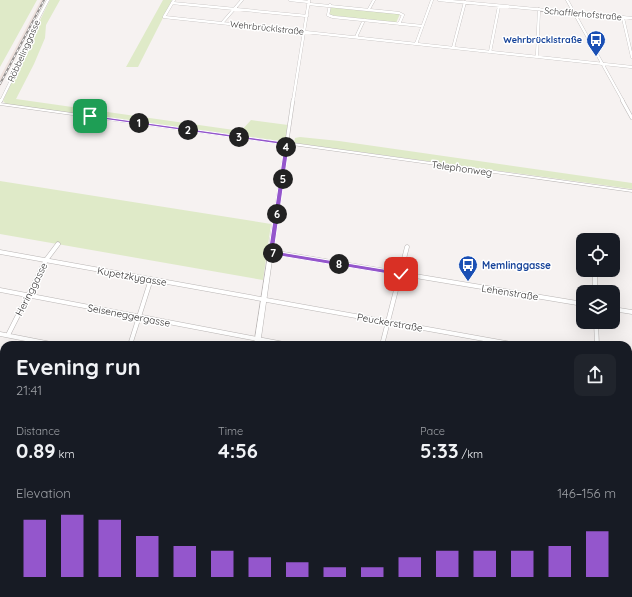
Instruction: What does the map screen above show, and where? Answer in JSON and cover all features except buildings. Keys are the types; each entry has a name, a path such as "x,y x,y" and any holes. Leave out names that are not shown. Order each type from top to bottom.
{"street":[{"name":"Röbbelinggasse","path":"0,103 26,50 28,38 48,0"},
{"path":"222,23 242,0"},
{"path":"290,0 402,14 403,15 399,24"},
{"path":"369,9 374,0"},
{"path":"416,44 432,0"},
{"name":"Schafflerhofstraße","path":"439,0 632,18"},
{"path":"567,0 632,118"},
{"path":"173,1 307,16"},
{"name":"Wehrbrücklstraße","path":"173,1 164,17 632,67"},
{"path":"287,141 309,2"},
{"path":"453,48 465,2"},
{"path":"330,5 329,16 422,26"},
{"path":"490,52 499,6"},
{"path":"537,57 539,10"},
{"path":"623,18 632,57"},
{"path":"356,37 364,20"},
{"path":"0,103 282,143 287,141"},
{"path":"287,141 291,142 292,144"},
{"path":"282,143 282,145 286,147"},
{"path":"286,147 292,144"},
{"name":"Telephonweg","path":"292,144 632,191"},
{"path":"258,341 286,147"},
{"name":"Heringgasse","path":"8,335 46,260 58,244"},
{"path":"383,341 408,247"},
{"name":"Kupetzkygasse","path":"0,252 263,300"},
{"name":"Lehenstraße","path":"271,252 576,303"},
{"path":"595,277 595,285"},
{"path":"131,341 151,279"},
{"name":"Seiseneggergasse","path":"0,290 253,341"},
{"name":"Peuckerstraße","path":"263,300 495,341"},
{"path":"620,310 632,312"},
{"path":"596,329 597,341"},
{"path":"0,334 37,341"}],"shaded area":[{"path":"41,0 45,0 0,87 0,77"}],"green space":[{"path":"0,0 37,0 0,67"},
{"path":"50,0 60,0 46,25 45,38 34,64 16,99 241,131 251,120 288,125 286,138 280,141 6,104 3,101"},
{"path":"163,0 172,0 138,67 126,67"},
{"path":"331,6 400,14 396,23 329,15"},
{"path":"300,137 339,141 632,183 632,189 294,143 295,138"},
{"path":"0,181 271,224 263,280 0,234"}],"railway":[{"path":"0,84 44,0"}],"place":[{"name":"Wehrbrücklstraße","path":"596,57"},
{"name":"Memlinggasse","path":"468,282"}],"route":[{"path":"90,116 282,143 282,145 286,147 284,172 271,252 401,274"}]}
